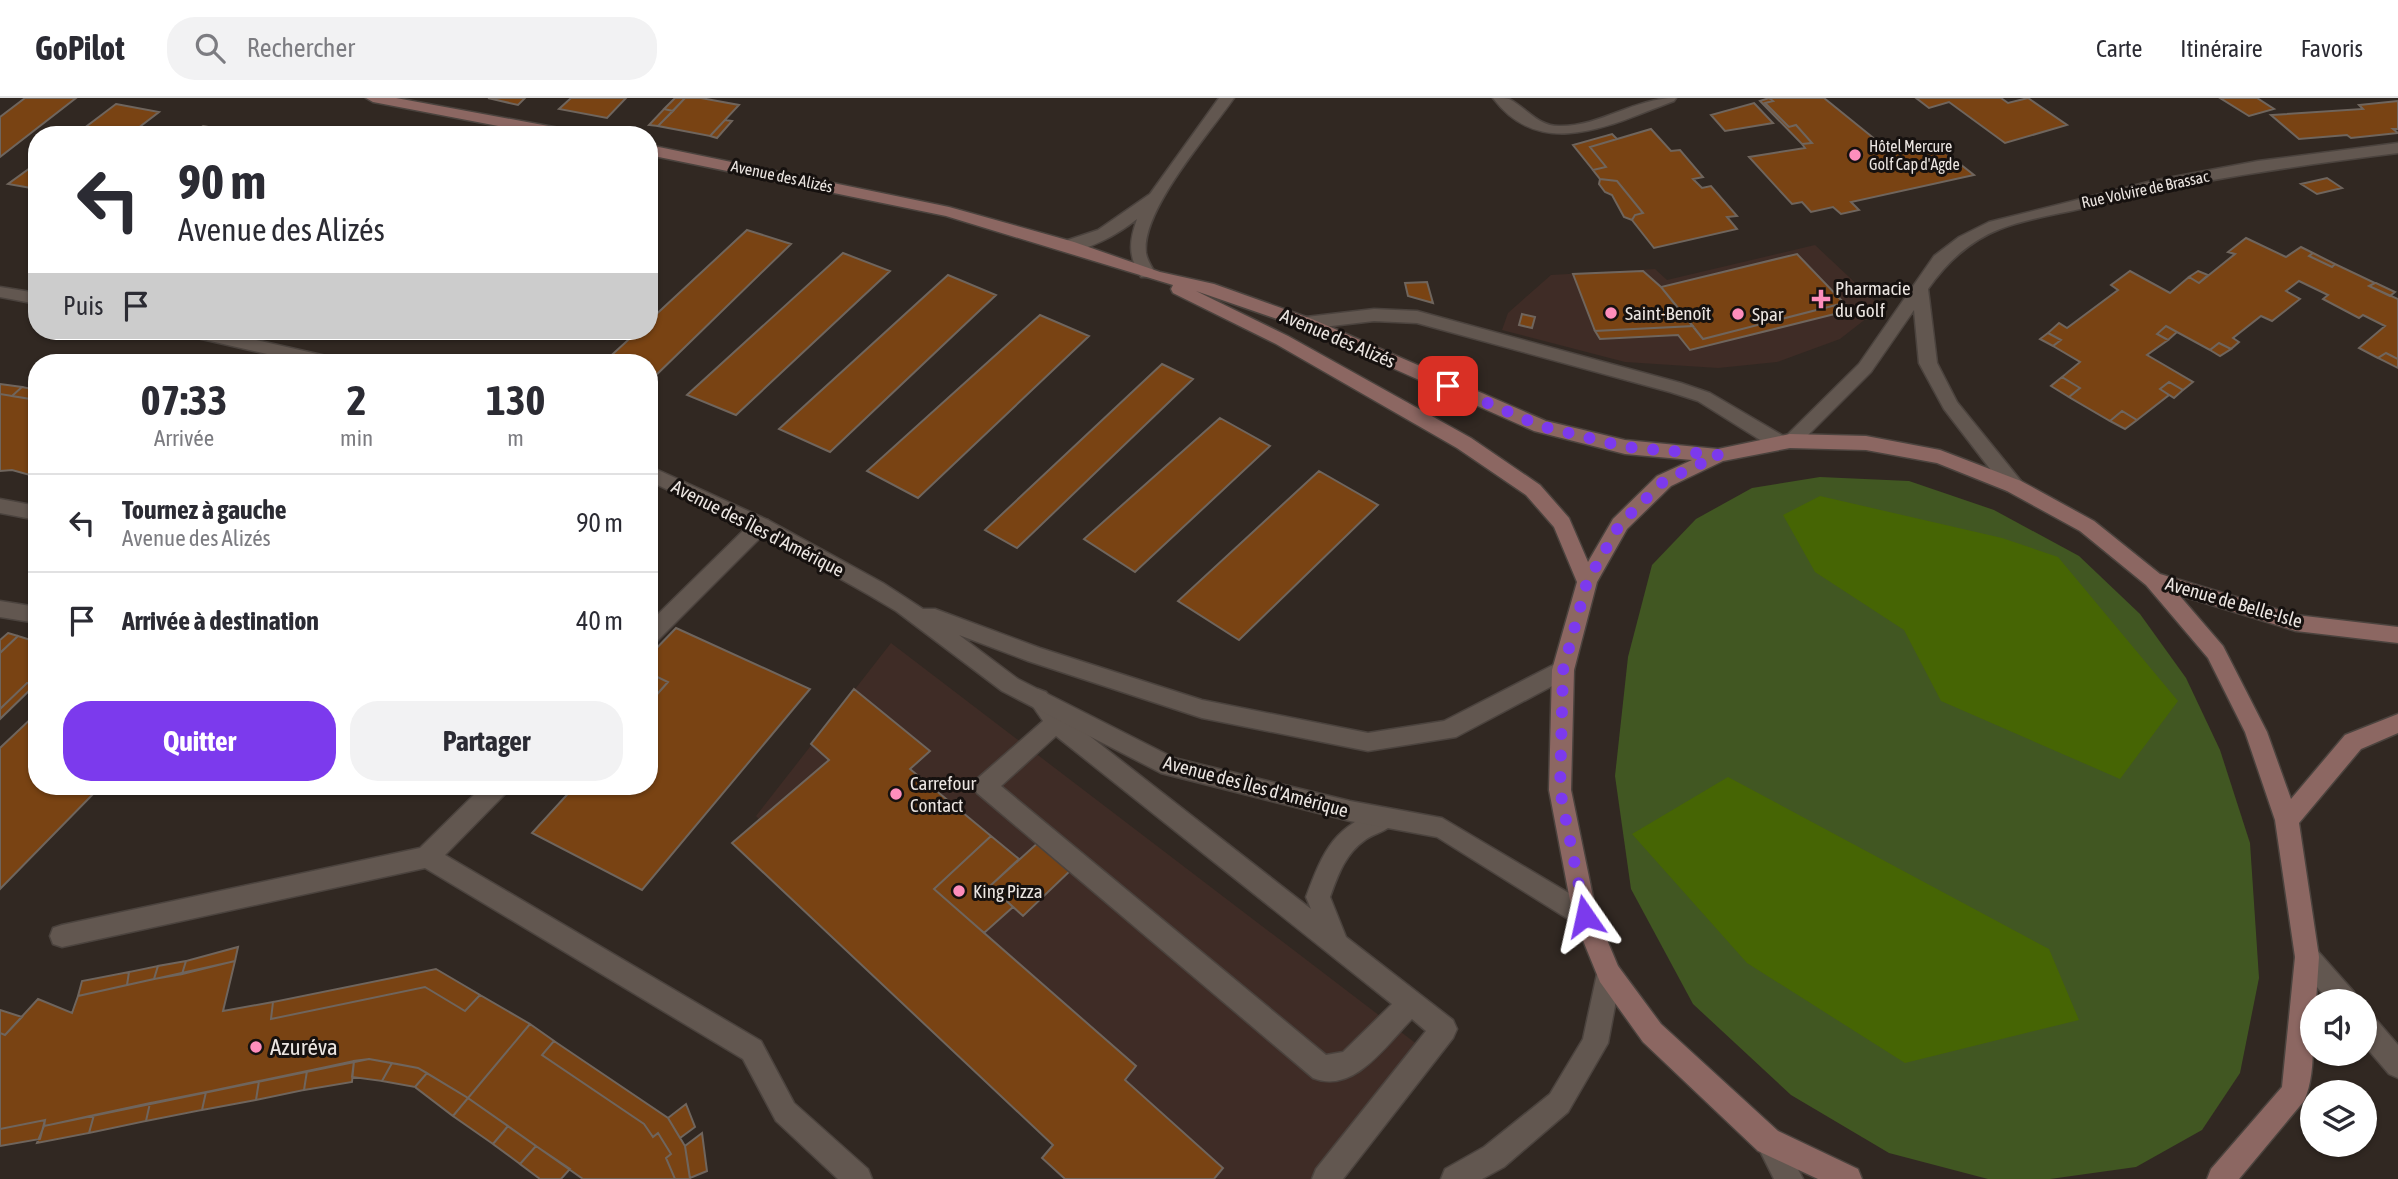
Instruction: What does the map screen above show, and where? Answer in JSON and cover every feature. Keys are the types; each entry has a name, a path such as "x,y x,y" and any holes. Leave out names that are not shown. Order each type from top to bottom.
{"street":[{"path":"373,98 522,126"},
{"path":"1205,98 1213,117"},
{"path":"1152,274 1138,252 1142,229 1158,193 1227,98"},
{"path":"1500,98 1538,126 1558,131 1669,98"},
{"name":"Rue Volvire de Brassac","path":"1785,442 1865,368 1940,260 1965,240 1996,225 2152,186 2258,166 2398,148"},
{"name":"Avenue des Alizés","path":"658,152 949,212 1068,246 1152,274 1209,288 1306,323 1541,426 1625,447 1719,455"},
{"path":"1068,246 1099,239 1123,223 1158,193"},
{"name":"Avenue des Alizés","path":"1152,274 1282,340 1464,443 1533,491 1562,523 1587,582"},
{"path":"1921,291 1928,363 1950,405 2014,486"},
{"path":"0,292 28,297"},
{"path":"1306,323 1374,315 1417,317 1675,387 1704,397 1785,442"},
{"path":"232,340 292,354"},
{"path":"1848,1179 1768,1141 1652,1033 1609,974 1585,916 1560,790 1563,670 1587,582 1620,524 1664,481 1719,455 1785,442 1866,443 1891,447 1940,457 2014,486 2087,526 2153,579 2216,652 2256,732 2287,820 2308,957 2295,1092 2221,1179"},
{"name":"Avenue des Îles d'Amérique","path":"658,476 761,525 903,605 1010,685 1168,766 1385,818 1441,828 1585,916"},
{"path":"0,506 28,511"},
{"path":"658,627 761,525"},
{"name":"Avenue de Belle-Isle","path":"2153,579 2296,623 2398,635"},
{"name":"Avenue des Îles d'Amérique","path":"903,605 1035,655 1202,709 1368,743 1448,730 1563,670"},
{"path":"0,609 28,614"},
{"path":"1038,698 1056,723 1444,1029 1326,1179"},
{"path":"1056,723 985,786 1322,1069 1350,1064 1411,1002"},
{"path":"2287,820 2353,742 2398,723"},
{"path":"62,936 427,857 489,795"},
{"path":"1336,944 1318,897 1332,858 1356,833 1385,818"},
{"path":"427,857 751,1051 785,1112 858,1179"},
{"path":"2308,957 2334,989"},
{"path":"1455,1179 1494,1157 1559,1103 1595,1043 1609,974"},
{"path":"2377,1040 2398,1065"},
{"path":"1768,1141 1789,1179"}],"shaded area":[{"path":"1815,245 1881,307 1840,339 1777,362 1718,368 1625,362 1502,330 1508,313 1551,275 1655,269 1667,280"},
{"path":"891,643 1418,1045 1313,1179 1118,1179 756,816"}],"green space":[{"path":"1820,477 1909,481 1994,510 2079,556 2140,614 2186,678 2220,750 2250,843 2259,978 2240,1073 2202,1130 2136,1167 2050,1179 1988,1179 1889,1153 1791,1095 1693,1004 1631,889 1615,776 1628,657 1652,565 1696,519 1752,488"},
{"path":"1820,496 2002,538 2058,557 2178,701 2120,779 1941,701 1904,630 1815,572 1783,515"},
{"path":"1728,777 2049,949 2079,1020 1905,1063 1747,963 1632,834"}],"building":[{"path":"25,98 76,98 40,126 28,126 28,135 0,157 0,117"},
{"path":"488,98 525,98 518,105"},
{"path":"571,98 626,98 607,118 559,109"},
{"path":"675,98 685,98 673,111 664,109"},
{"path":"685,98 739,105 710,136 658,126"},
{"name":"Hôtel Mercure Golf Cap d'Agde","path":"1769,98 1824,98 1892,153 1932,142 1974,175 1851,202 1859,210 1841,214 1833,207 1811,212 1802,202 1792,204 1749,157 1805,148 1802,144 1812,143 1796,125 1789,127 1765,103 1773,101"},
{"path":"1769,98 1773,101 1765,103 1789,127 1796,125 1812,143 1802,144 1760,101"},
{"path":"1916,98 2001,98 2008,103 2028,98 2067,125 2005,143 1949,102 1929,108"},
{"path":"2220,98 2257,98 2274,109 2249,116"},
{"path":"2398,101 2398,129 2393,129 2398,133 2351,138 2347,135 2299,139 2271,115 2363,109 2359,105"},
{"path":"1754,103 1773,123 1725,131 1711,115"},
{"path":"116,104 159,112 141,126 87,126"},
{"path":"664,109 673,111 658,126 649,125"},
{"path":"725,120 732,121 717,138 710,136"},
{"path":"1651,129 1671,151 1680,150 1703,177 1693,179 1702,188 1711,186 1737,216 1727,217 1737,229 1654,248 1632,220 1635,215 1643,213 1617,181 1600,179 1593,170 1606,167 1590,147"},
{"path":"1612,134 1617,139 1590,147 1606,167 1593,170 1573,145"},
{"path":"28,170 28,187 8,184"},
{"path":"2327,178 2342,188 2317,194 2301,184"},
{"path":"1600,179 1617,181 1643,213 1635,215 1632,220 1624,217 1612,195 1605,192 1599,184"},
{"path":"747,230 791,244 658,373 658,354 613,354 628,340 658,340 658,313"},
{"path":"2246,238 2286,257 2301,247 2313,253 2309,256 2332,267 2335,264 2375,283 2369,286 2398,299 2398,359 2386,353 2378,358 2359,348 2385,326 2363,315 2359,318 2323,299 2328,295 2299,281 2286,291 2300,299 2272,321 2261,316 2233,338 2239,342 2231,349 2219,343 2210,350 2166,326 2157,334 2168,340 2147,355 2193,382 2183,390 2169,382 2160,389 2169,395 2137,420 2122,411 2110,421 2069,397 2080,388 2062,377 2080,362 2053,346 2061,340 2048,333 2059,323 2067,328 2118,290 2111,285 2130,271 2170,293 2189,277 2199,283 2235,254 2228,252"},
{"path":"843,253 890,271 736,415 687,395"},
{"path":"2313,253 2335,264 2332,267 2309,256"},
{"path":"1797,254 1844,303 1703,339 1661,287"},
{"path":"1643,271 1661,287 1693,326 1595,331 1573,274"},
{"path":"2198,271 2208,275 2199,283 2189,277"},
{"path":"948,275 996,295 830,452 779,429"},
{"path":"1427,282 1433,303 1408,296 1405,283"},
{"path":"2375,283 2395,292 2390,296 2369,286"},
{"path":"1844,303 1851,310 1690,350 1678,335 1600,339 1595,331 1693,326 1703,339"},
{"path":"1522,314 1535,317 1532,328 1519,325"},
{"path":"1040,315 1089,336 918,498 867,471"},
{"path":"2166,326 2177,332 2168,340 2157,334"},
{"path":"2048,333 2061,340 2053,346 2040,339"},
{"path":"2219,343 2231,349 2220,356 2210,350"},
{"path":"2386,353 2398,359 2398,368 2378,358"},
{"path":"1162,364 1193,379 1017,548 985,530"},
{"path":"2062,377 2080,388 2069,397 2051,386"},
{"path":"2169,382 2183,390 2174,398 2160,389"},
{"path":"0,384 22,387 12,396 0,394"},
{"path":"22,387 28,388 28,399 12,396"},
{"path":"0,394 28,399 28,474 12,470 0,471"},
{"path":"2122,411 2137,420 2125,429 2110,421"},
{"path":"1220,418 1270,446 1135,572 1084,539"},
{"path":"1319,471 1378,505 1239,640 1178,601"},
{"path":"676,628 810,689 642,890 532,833 567,795 658,795 658,693 668,682 658,677 658,647"},
{"path":"8,633 18,636 0,653 0,640"},
{"path":"18,636 28,639 28,683 0,709 0,653"},
{"path":"658,677 668,682 658,693"},
{"path":"28,683 28,692 0,719 0,709"},
{"path":"854,689 930,751 910,769 991,836 934,889 1136,1066 1125,1080 1223,1168 1214,1179 1065,1179 1042,1158 1053,1145 732,843 829,760 811,744"},
{"path":"28,722 28,795 92,795 0,889 0,748"},
{"path":"991,836 1019,859 990,886 1013,907 984,933 934,889"},
{"path":"1041,840 1074,867 1023,916 990,886"},
{"path":"238,947 235,961 182,974 186,961"},
{"path":"186,961 182,974 154,979 158,966"},
{"name":"Azuréva","path":"235,961 223,1011 273,1002 271,1019 425,987 465,1011 480,995 530,1024 468,1098 418,1068 369,1059 44,1126 45,1120 0,1129 0,1033 5,1035 38,999 72,1013 78,996"},
{"path":"158,966 154,979 127,985 129,972"},
{"path":"436,969 480,995 465,1011 425,987 271,1019 273,1002"},
{"path":"129,972 127,985 78,996 82,981"},
{"path":"0,1010 22,1017 5,1035 0,1033"},
{"path":"530,1024 554,1041 542,1055 644,1124 653,1137 658,1133 671,1154 666,1158 675,1179 583,1179 468,1098"},
{"path":"554,1041 668,1118 685,1146 690,1179 675,1179 666,1158 671,1154 658,1133 653,1137 644,1124 542,1055"},
{"path":"369,1059 392,1063 382,1081 352,1077 354,1061"},
{"path":"354,1061 352,1082 304,1090 307,1071"},
{"path":"392,1063 418,1068 427,1073 415,1087 382,1081"},
{"path":"307,1071 304,1090 256,1100 259,1081"},
{"path":"427,1073 468,1098 453,1116 415,1087"},
{"path":"259,1081 256,1100 202,1110 206,1092"},
{"path":"206,1092 202,1110 146,1121 150,1103"},
{"path":"468,1098 508,1126 493,1144 453,1116"},
{"path":"150,1103 146,1121 89,1133 94,1115"},
{"path":"686,1104 695,1127 680,1138 668,1118"},
{"path":"94,1115 89,1133 37,1143 44,1126"},
{"path":"45,1120 40,1139 0,1146 0,1129"},
{"path":"508,1126 536,1146 520,1164 493,1144"},
{"path":"702,1133 707,1171 690,1178 685,1146"},
{"path":"536,1146 570,1169 561,1179 540,1179 520,1164"}],"place":[{"name":"Hôtel Mercure Golf Cap d'Agde","path":"1855,155"},
{"name":"Pharmacie du Golf","path":"1821,299"},
{"name":"Saint-Benoît","path":"1611,313"},
{"name":"Spar","path":"1738,314"},
{"name":"Carrefour Contact","path":"896,794"},
{"name":"King Pizza","path":"959,891"},
{"name":"Azuréva","path":"256,1047"}],"route":[{"path":"1448,386 1541,426 1625,447 1719,455 1664,481 1620,524 1587,582 1563,670 1560,790 1585,916"}]}
